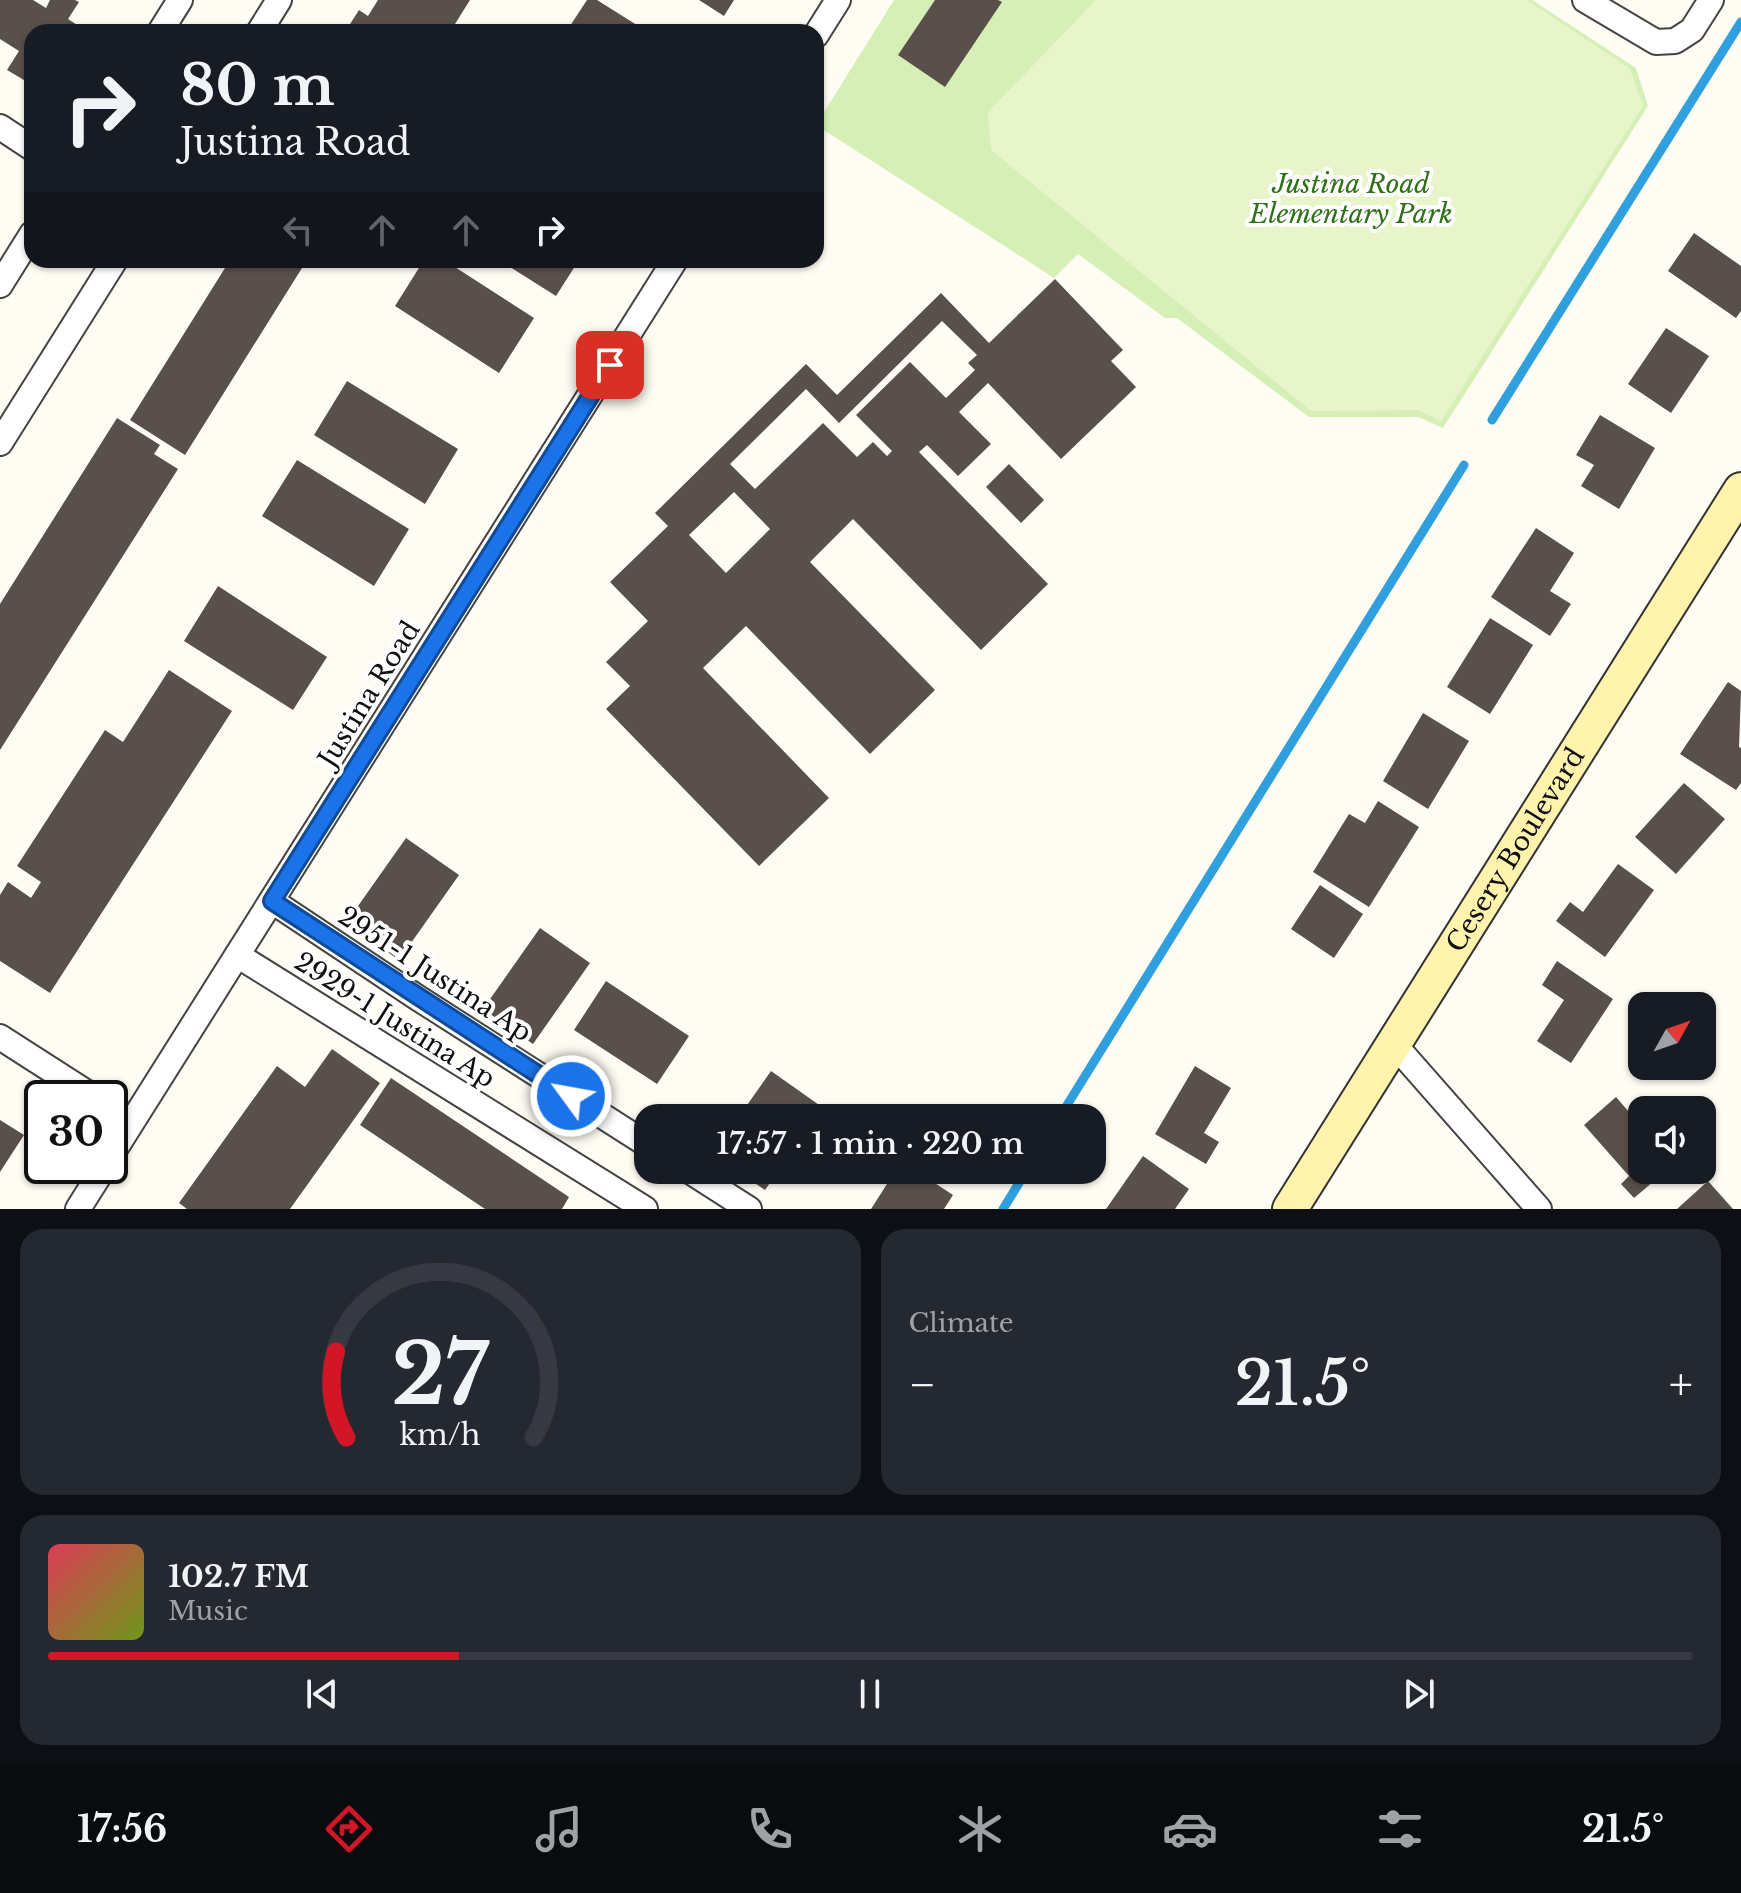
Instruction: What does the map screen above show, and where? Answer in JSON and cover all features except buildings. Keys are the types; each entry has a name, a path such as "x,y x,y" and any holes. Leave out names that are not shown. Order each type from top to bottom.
{"main road":[{"name":"Cesery Boulevard","path":"1290,1209 1741,490"}],"street":[{"path":"165,24 180,0"},
{"path":"264,24 279,0"},
{"path":"823,24 838,0"},
{"path":"1585,0 1656,42 1675,41 1692,30 1711,0"},
{"path":"0,127 24,143"},
{"path":"0,285 24,247"},
{"path":"0,443 110,268"},
{"name":"Justina Road","path":"128,1128 670,268"},
{"name":"2951-1 Justina Ap","path":"272,901 634,1136"},
{"name":"2929-1 Justina Ap","path":"237,955 645,1209"},
{"path":"0,1037 67,1080"},
{"path":"1393,1043 1539,1209"},
{"path":"128,1119 132,1122"},
{"path":"78,1209 94,1184"},
{"path":"710,1184 749,1209"}],"green space":[{"name":"Justina Road Elementary Park","path":"894,0 1532,0 1636,68 1648,106 1443,428 1418,417 1309,417 1177,318 1165,318 1078,254 1054,278 824,130 824,112"},
{"name":"Justina Road Elementary Park","path":"1096,0 1527,0 1630,69 1643,106 1441,421 1418,410 1311,411 991,150 988,112"}],"waterway":[{"path":"1492,420 1741,22"},
{"path":"1068,1104 1464,465"},
{"path":"1003,1209 1018,1184"}],"route":[{"path":"571,1096 272,901 610,365"}]}
